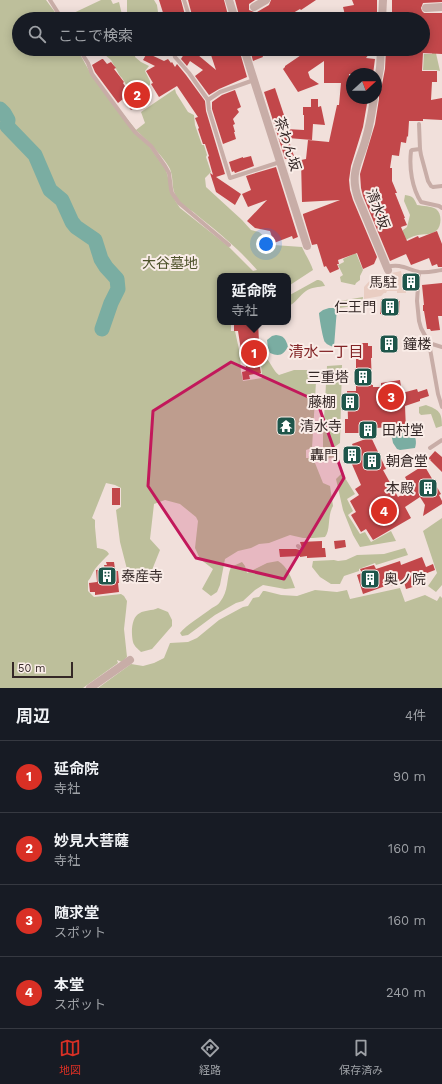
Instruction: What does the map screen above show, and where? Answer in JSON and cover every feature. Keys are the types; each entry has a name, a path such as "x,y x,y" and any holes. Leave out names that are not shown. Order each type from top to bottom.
{"street":[{"path":"229,0 233,12"},
{"path":"254,8 266,0"},
{"path":"426,8 442,7"},
{"name":"茶わん坂","path":"246,56 307,246"},
{"path":"380,68 381,56"},
{"name":"清水坂","path":"373,104 366,138 356,167 355,181 358,198 387,269"},
{"path":"90,688 130,660"}],"lane":[{"path":"50,0 58,12"},
{"path":"184,0 188,12"},
{"path":"84,56 92,74 128,123 151,146 165,166 169,173 172,193 179,203 229,245"},
{"path":"175,56 190,73 208,100 209,110 230,178 280,162"},
{"path":"208,100 220,92 254,80"},
{"path":"419,124 420,149 429,184 433,187 442,186"},
{"path":"420,149 411,151 410,168 414,186 421,202 442,208"},
{"path":"387,269 397,265 419,272 442,270"},
{"path":"419,272 419,321 429,343 438,394 442,407"},
{"path":"429,343 442,347"},
{"path":"430,448 442,440"}],"highlighted area":[{"path":"231,362 317,401 344,478 284,579 196,558 148,486 153,411"}],"green space":[{"name":"大谷墓地","path":"0,0 46,0 55,12 12,12 12,56 81,56 91,74 136,130 145,123 141,112 175,89 188,112 194,115 195,125 202,145 204,145 211,172 205,178 206,187 251,230 259,232 274,245 302,247 313,270 291,284 291,273 217,273 217,325 231,325 231,331 235,331 240,354 243,381 262,378 261,358 266,358 279,375 294,370 310,370 313,374 316,382 312,448 306,450 306,458 313,458 323,483 330,486 333,506 330,514 329,527 325,537 303,538 290,535 269,543 259,544 251,548 238,551 225,559 220,585 217,592 211,596 202,589 213,569 200,559 195,548 198,521 196,517 180,504 165,500 154,504 150,539 160,550 148,580 129,577 120,542 116,510 121,507 121,488 106,483 92,518 95,520 97,548 105,550 109,554 95,569 88,581 88,591 94,597 121,594 127,601 124,629 127,657 122,662 117,660 118,663 83,688 0,688","holes":["136,130 164,159 170,169 175,194 181,203 229,242 257,270 253,271 228,246 180,208 173,196 166,170"]},
{"path":"101,0 111,0 113,4 119,2 121,12 76,12"},
{"path":"127,0 154,0 157,5 158,12 127,12"},
{"path":"433,40 440,71 423,70 424,56 430,56 430,54 432,54"},
{"path":"106,56 135,56 141,62 149,66 145,71 150,81 150,85 139,93 134,89 130,91 111,60"},
{"path":"405,195 413,198 417,205 436,209 440,216 440,223 438,229 434,232 409,238 400,243 403,230 407,227 410,215 404,201"},
{"path":"356,253 363,270 360,280 355,285 341,282 340,277 343,275 338,265 344,262 343,259"},
{"path":"317,280 320,280 325,286 315,287 308,290 291,304 291,294"},
{"path":"363,297 362,305 339,308 340,301"},
{"path":"342,365 340,443 333,448 337,456 327,459 323,447 323,436 327,366"},
{"path":"426,405 439,412 442,426 436,428 431,414 421,415 419,413 419,407"},
{"path":"342,473 355,494 347,499 353,511 348,515 360,534 365,532 371,542 391,531 396,541 360,547 353,535 343,510 336,479"},
{"path":"442,518 442,585 436,592 428,586 437,573 423,531"},
{"path":"405,548 408,555 376,565 375,563 359,569 359,571 344,576 340,584 331,584 320,577 312,567 313,561 346,560 357,555 384,554"},
{"path":"278,561 287,569 295,588 285,589 263,585 243,601 236,603 215,615 188,635 182,636 180,633 186,627 217,605 223,598 231,567 242,562 247,573 267,563"},
{"path":"400,588 405,602 425,595 437,601 440,596 442,598 442,688 98,688 131,664 143,666 164,658 170,643 188,642 197,638 219,620 243,607 248,606 253,598 259,597 263,591 281,595 297,596 315,590 337,592 347,590 350,599"},
{"path":"158,608 168,612 172,620 172,626 152,649 141,652 133,642 133,622 137,615 142,612"}],"shaded area":[{"path":"401,271 402,276 406,275 406,293 387,291 381,296 364,299 364,287 373,277"}],"water":[{"path":"337,308 334,347 327,344 324,340 319,315 319,313 323,310"},
{"path":"276,335 284,338 288,346 283,353 279,355 270,353 268,348 267,340"},
{"path":"411,431 416,439 415,448 397,449 393,443 391,433"}],"building":[{"path":"159,0 181,0 184,12 163,12"},
{"path":"188,0 224,0 227,12 191,12"},
{"path":"235,0 255,0 249,4 249,10 254,12 238,12"},
{"path":"271,0 316,0 301,10 300,9 295,12 257,12 269,5"},
{"path":"352,0 377,0 377,12 344,12 343,7 354,5"},
{"path":"392,0 442,0 442,2 423,3 421,8 423,12 392,12"},
{"path":"430,13 442,13 442,54 430,53"},
{"path":"145,56 153,56 164,61 168,59 175,67 177,64 205,101 206,111 225,174 216,177 241,194 235,205 216,192 210,173 213,175 209,156 205,144 203,144 195,118 198,117 177,86 159,97 151,84 153,83 146,71 155,66 143,60"},
{"path":"183,56 199,56 216,70 211,56 241,56 247,77 209,95 195,76 203,70 190,61 187,66 181,59"},
{"path":"252,56 263,56 263,57 253,61"},
{"path":"300,56 368,56 366,58 375,59 374,68 346,68 346,104 367,104 363,127 351,166 349,180 353,200 377,257 374,264 363,269 357,253 338,260 339,264 337,264 339,269 330,273 326,266 324,267 317,244 312,245 303,215 340,200 302,202 301,160 306,159 308,140 329,142 337,105 339,105 341,83 324,83 324,61 308,72 310,78 319,84 298,92 283,69"},
{"path":"386,56 423,56 422,71 437,71 437,82 432,82 431,100 442,98 442,120 423,119 423,121 409,121 406,143 401,142 399,156 392,155 390,168 392,168 392,181 397,193 395,193 407,225 401,227 407,241 418,236 419,238 437,231 442,244 442,267 438,267 437,264 432,266 429,258 411,265 406,254 390,261 363,196 360,174 375,124 378,104 382,104 382,85"},
{"path":"102,59 107,64 111,62 116,68 114,69 124,82 123,83 138,106 131,110 123,99 118,103 95,72 92,65"},
{"path":"275,88 284,115 282,116 286,129 304,130 303,107 311,107 311,99 318,99 318,107 321,106 325,125 313,124 312,140 288,138 294,156 285,159 264,92"},
{"path":"235,90 241,107 237,109 239,112 233,119 235,124 233,125 236,139 223,144 212,109 212,102 222,95"},
{"path":"251,156 254,166 235,173 234,171 232,172 229,162"},
{"path":"276,167 298,237 293,239 292,236 274,243 270,231 255,228 247,221 267,200 248,207 242,194 251,190 246,176"},
{"name":"馬駐","path":"407,275 415,275 414,289 406,289"},
{"path":"442,283 442,316 438,316 440,330 431,331 430,329 427,329 423,311 424,305 422,285"},
{"name":"仁王門","path":"381,299 400,301 399,315 380,314"},
{"path":"234,325 258,325 259,342 262,342 264,356 258,357 261,373 249,375 250,379 243,380 242,372 246,371 244,349 241,350 238,331 234,331"},
{"name":"鐘楼","path":"384,338 395,338 394,350 383,349"},
{"path":"359,343 368,343 368,346 372,346 371,358 373,387 381,387 381,383 400,380 402,393 417,389 418,392 427,389 429,396 405,406 406,430 391,431 390,427 376,428 376,433 345,433 345,419 348,419 347,391 356,391 356,347 359,346"},
{"path":"371,437 386,469 383,470 398,497 411,489 405,477 424,465 441,494 439,495 442,501 442,504 423,516 425,505 420,497 405,507 411,518 373,540 366,529 361,532 351,515 356,512 350,501 359,495 355,489 361,485 351,462 348,463 344,453 354,449 352,444"},
{"path":"435,451 442,457 442,472 430,460 431,459 427,460"},
{"path":"112,488 120,488 120,505 112,505"},
{"path":"345,540 346,547 335,549 334,541"},
{"path":"322,541 322,548 325,548 326,557 280,557 279,549 300,550 302,548 300,542"},
{"path":"422,557 426,567 433,564 435,570 414,578 416,586 406,589 404,582 392,586 391,584 363,594 357,575 362,573 360,569 374,565 376,569 400,561 401,565"},
{"name":"泰産寺","path":"106,562 114,562 115,569 118,571 119,592 95,595 95,592 90,592 89,583 97,582 96,570 105,569 104,565 107,565"}],"waterway":[{"path":"0,109 8,120 7,126 35,155 50,190 62,200 72,222 76,227 95,240 101,259 117,279 118,289 111,303 102,329"}],"place":[{"name":"妙見大菩薩","path":"137,95"},
{"name":"馬駐","path":"411,282"},
{"name":"仁王門","path":"390,307"},
{"name":"鐘楼","path":"389,344"},
{"name":"延命院","path":"254,353"},
{"name":"三重塔","path":"363,377"},
{"name":"随求堂","path":"391,397"},
{"name":"藤棚","path":"350,402"},
{"name":"清水寺","path":"286,426"},
{"name":"田村堂","path":"368,430"},
{"name":"轟門","path":"352,455"},
{"name":"朝倉堂","path":"372,461"},
{"name":"本殿","path":"428,488"},
{"name":"本堂","path":"384,511"},
{"name":"泰産寺","path":"107,576"},
{"name":"奥ノ院","path":"370,579"}],"district":[{"name":"清水一丁目","path":"326,352"}]}
